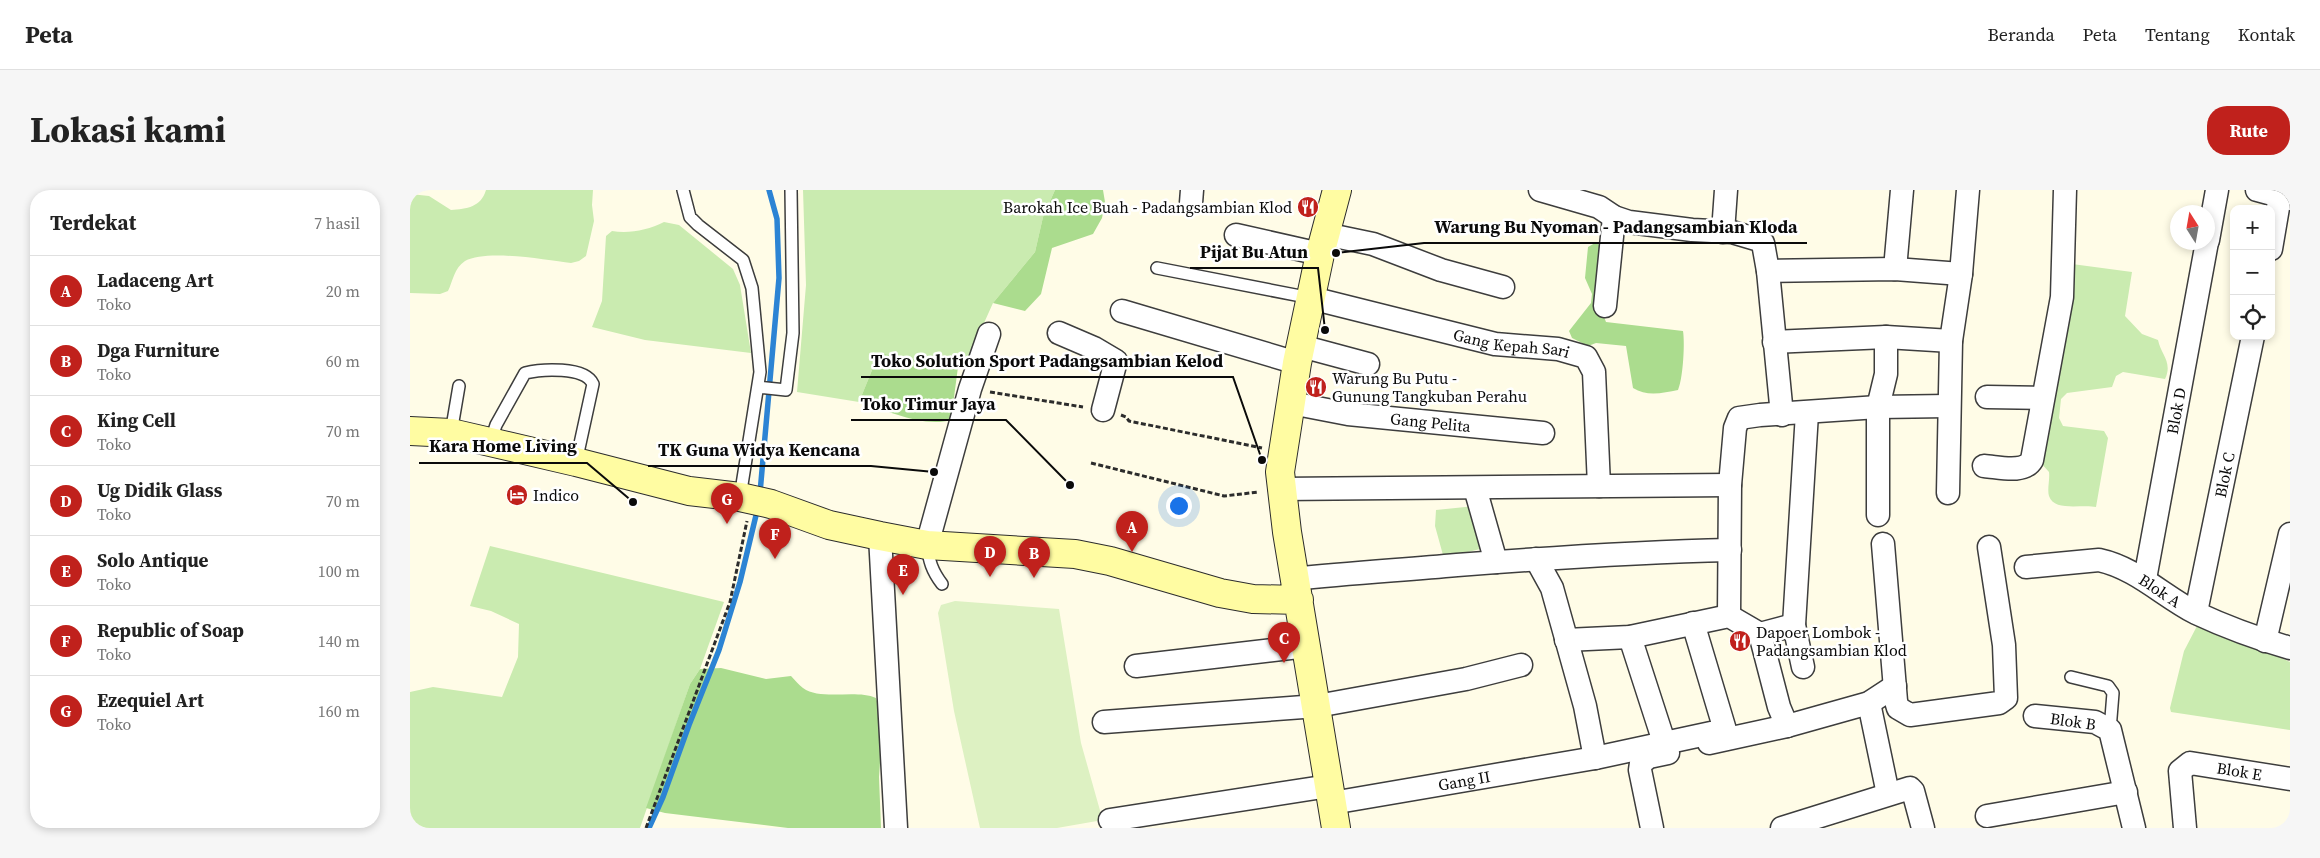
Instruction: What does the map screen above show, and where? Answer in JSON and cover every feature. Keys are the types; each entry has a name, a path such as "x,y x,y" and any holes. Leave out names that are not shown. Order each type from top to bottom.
{"street":[{"path":"1333,806 1280,489 1282,453 1299,354 1310,298 1337,190"},
{"path":"1540,190 1599,207 1614,217 1648,225 1746,236 1763,243 1768,271 1782,415"},
{"path":"1723,232 1726,190"},
{"path":"1895,269 1902,190"},
{"path":"1948,493 1948,406 1951,341 1961,274 1968,190"},
{"path":"1984,466 2022,468 2029,466 2032,460 2062,297 2065,190"},
{"name":"Blok D","path":"2214,205 2217,190"},
{"path":"2257,190 2284,195 2275,232"},
{"path":"1605,306 1614,217"},
{"path":"1236,235 1323,244 1374,244 1441,270 1503,287"},
{"name":"Blok D","path":"2145,579 2205,250"},
{"path":"1768,271 1895,269 1961,274"},
{"name":"Gang Kepah Sari","path":"1310,298 1495,344 1558,349 1586,357 1594,372 1599,486"},
{"path":"1122,311 1299,354 1368,364"},
{"path":"928,545 970,389 989,334"},
{"path":"1059,334 1094,348 1116,361 1103,410"},
{"path":"1774,342 1886,337 1951,341"},
{"path":"1878,515 1878,407 1886,374 1886,337"},
{"name":"Blok C","path":"2196,612 2252,340"},
{"path":"1987,398 2042,398"},
{"name":"Gang Pelita","path":"1291,404 1348,414 1543,433"},
{"path":"1728,616 1730,485 1735,428 1739,418 1760,414 1782,415 1878,407 1948,406"},
{"path":"1803,667 1794,625 1807,413"},
{"path":"410,431 450,433 576,462 689,491 754,501 829,524 880,536 928,545 1075,554 1110,560 1220,593 1253,599 1365,571 1660,551 1730,550"},
{"path":"1280,489 1730,485"},
{"path":"1475,488 1496,562"},
{"path":"2265,641 2290,534"},
{"path":"880,536 896,828"},
{"path":"1883,544 1898,708 1910,715 1999,703 2006,698 2004,645 1989,547"},
{"path":"1536,559 1552,588 1585,706 1595,758"},
{"name":"Blok A","path":"2026,567 2099,560 2109,562 2145,579 2196,612 2265,641 2290,648"},
{"path":"1566,640 1630,637 1728,616 1760,634 1794,625"},
{"name":"Gang II","path":"1110,820 1333,806 1595,758 1724,730 1693,623"},
{"path":"1760,634 1779,707 1787,726"},
{"path":"1630,637 1664,742"},
{"path":"1136,666 1307,646"},
{"path":"1104,722 1317,706 1466,679 1521,665"},
{"path":"1652,828 1640,770 1642,763 1649,757 1787,726 1869,703 1895,686"},
{"path":"1869,703 1888,794"},
{"name":"Blok B","path":"2035,716 2095,722 2110,730"},
{"path":"2110,730 2134,828"},
{"name":"Blok E","path":"2185,828 2180,771 2190,763 2290,779"},
{"path":"1782,828 1911,788 1923,828"},
{"path":"1987,816 2126,792"}],"lane":[{"path":"683,190 690,217 698,226 743,260 752,288 760,365 754,501"},
{"path":"760,387 786,390 793,333 791,190"},
{"path":"1158,268 1310,298"},
{"path":"490,443 496,425 526,373 550,368 585,375 593,384 576,462"},
{"path":"450,433 459,386"},
{"path":"928,545 929,562 934,574 942,584"},
{"path":"2071,677 2108,686 2114,694 2110,730"}],"path":[{"path":"970,389 1103,410 1126,417 1129,421 1282,453"},
{"path":"1091,463 1224,496 1280,489"},
{"path":"646,828 730,602 754,501"}],"green space":[{"path":"486,190 593,190 594,221 586,256 579,261 571,263 517,256 475,258 465,261 458,267 448,291 440,294 410,293 410,194 429,196 451,210 468,208 477,204 484,196"},
{"path":"803,190 1055,190 1043,217 1035,252 993,303 966,363 958,367 879,353 859,402 797,392 806,285"},
{"path":"1055,190 1103,190 1105,202 1102,218 1093,234 1052,248 1041,294 1025,311 993,303 1035,252 1043,217"},
{"path":"664,222 679,225 733,269 740,285 751,353 645,340 592,327 602,301 606,236 612,231 638,231"},
{"path":"1595,243 1603,246 1601,309 1606,322 1683,331 1683,361 1678,390 1655,394 1638,391 1633,388 1626,346 1596,343 1588,346 1572,338 1569,331 1591,303 1592,294 1585,278 1588,247"},
{"path":"2072,264 2132,272 2125,316 2142,334 2158,340 2168,368 2165,379 2123,372 2116,376 2112,387 2067,393 2061,399 2059,418 2063,426 2104,431 2108,438 2096,507 2062,506 2052,501 2048,494 2049,472 2040,462"},
{"path":"879,353 958,367 951,420 929,422 917,420 859,402"},
{"path":"1475,506 1484,548 1452,556 1443,555 1435,526 1436,510"},
{"path":"490,546 724,602 700,669 690,684 640,828 410,828 410,692 433,687 502,697 518,657 519,624 491,611 470,606"},
{"path":"955,601 1059,609 1081,743 1101,814 1097,821 1057,828 980,828 954,711 938,613 941,605"},
{"path":"2206,625 2290,662 2290,730 2171,712 2170,708 2184,651 2197,626"},
{"path":"721,668 766,679 791,676 803,688 819,694 859,694 876,698 883,721 879,777 881,828 788,828 665,813 646,808 690,684 700,669"}],"waterway":[{"path":"760,493 779,278 777,219 769,190"},
{"path":"649,828 663,797 719,650 740,582 758,507"}],"place":[{"name":"Barokah Ice Buah - Padangsambian Klod","path":"1308,207"},
{"name":"Warung Bu Nyoman - Padangsambian Kloda","path":"1336,253"},
{"name":"Pijat Bu Atun","path":"1325,330"},
{"name":"Warung Bu Putu - Gunung Tangkuban Perahu","path":"1316,387"},
{"name":"Toko Solution Sport Padangsambian Kelod","path":"1262,460"},
{"name":"TK Guna Widya Kencana","path":"934,472"},
{"name":"Toko Timur Jaya","path":"1070,485"},
{"name":"Indico","path":"517,495"},
{"name":"Kara Home Living","path":"633,502"},
{"name":"Ezequiel Art","path":"727,524"},
{"name":"Ladaceng Art","path":"1132,552"},
{"name":"Republic of Soap","path":"775,559"},
{"name":"Ug Didik Glass","path":"990,577"},
{"name":"Dga Furniture","path":"1034,578"},
{"name":"Solo Antique","path":"903,595"},
{"name":"Dapoer Lombok - Padangsambian Klod","path":"1740,641"},
{"name":"King Cell","path":"1284,663"}]}
